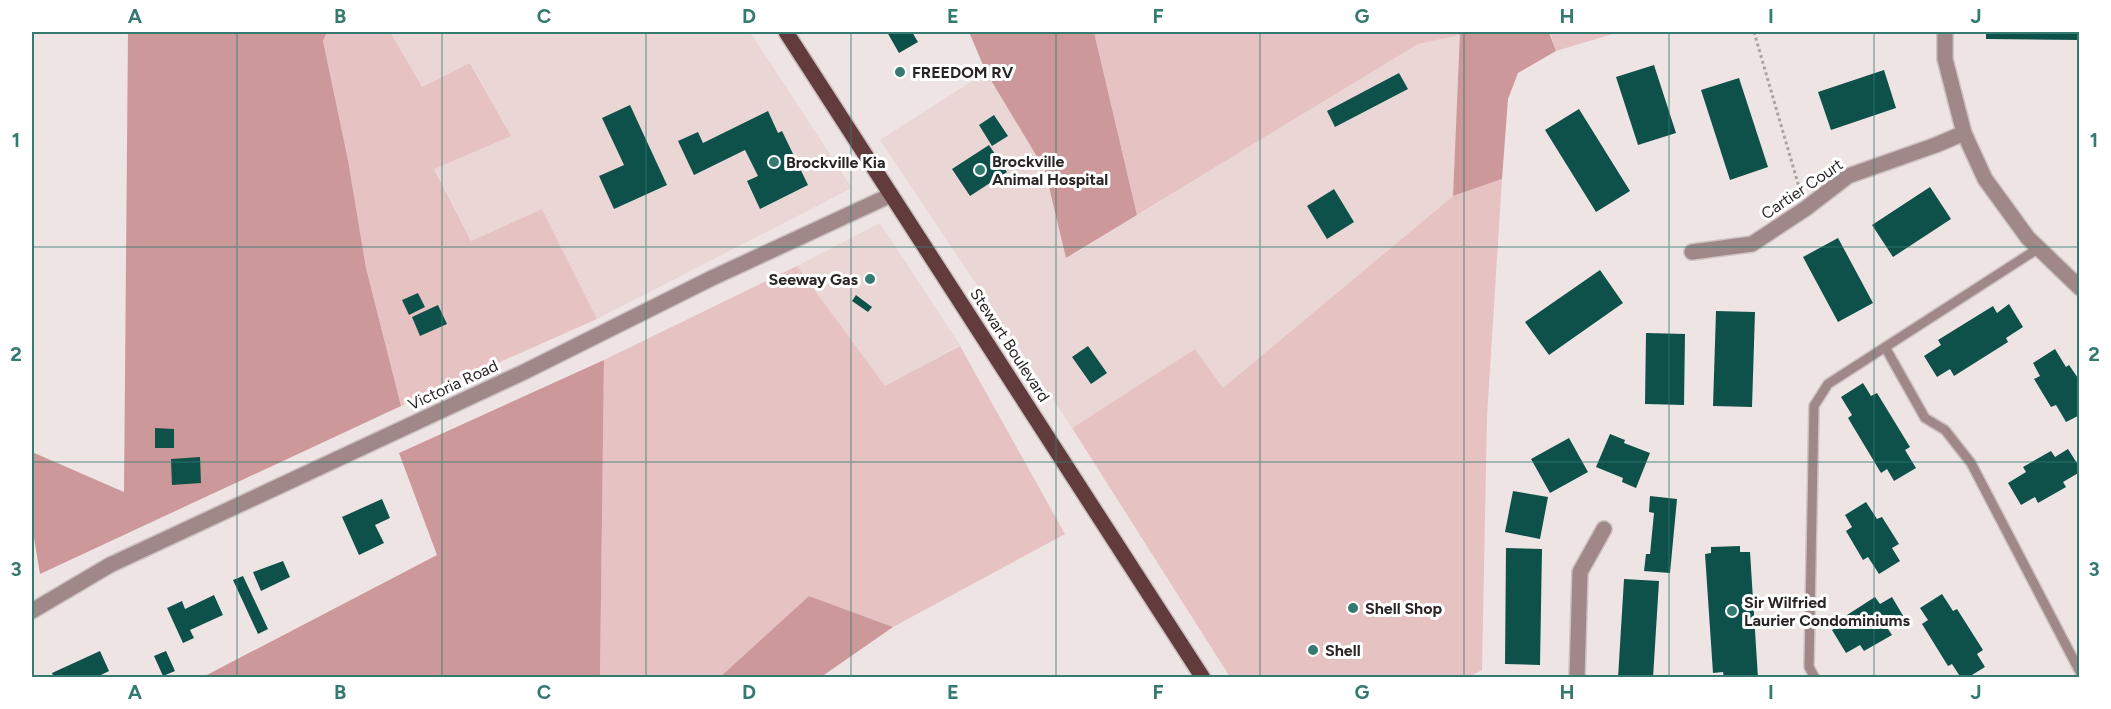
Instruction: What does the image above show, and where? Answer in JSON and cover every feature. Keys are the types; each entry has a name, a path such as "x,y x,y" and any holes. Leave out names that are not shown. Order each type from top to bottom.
{"main road":[{"name":"Stewart Boulevard","path":"786,32 1203,678"}],"street":[{"path":"1945,32 1945,59 1964,133 1985,179 2028,237 2079,288"},
{"name":"Cartier Court","path":"1692,252 1752,244 1805,209 1848,176 1936,146 1964,133"},
{"name":"Victoria Road","path":"32,611 110,565 524,372 712,278 891,195"},
{"path":"1577,678 1580,572 1604,529"}],"lane":[{"path":"1815,678 1809,667 1814,406 1828,384 2039,248"},
{"path":"1886,347 1925,417 1945,430 1971,463 2079,672"}],"path":[{"path":"1754,32 1805,209"}],"shaded area":[{"path":"128,32 327,32 323,41 348,160 366,268 401,406 40,574 32,526 32,452 124,492"},
{"path":"327,32 390,32 422,87 470,63 511,136 434,169 471,241 542,209 597,319 401,406 366,268 348,160 323,41"},
{"path":"388,32 750,32 852,188 597,319 542,209 471,241 434,168 511,136 471,63 418,89"},
{"path":"969,32 1094,32 1137,215 1066,258 1045,170 986,72"},
{"path":"1094,32 1460,32 1460,35 1418,44 1137,215"},
{"path":"1460,32 1549,32 1556,51 1518,73 1508,99 1502,179 1453,196"},
{"path":"1550,32 1619,32 1556,51"},
{"path":"1460,35 1453,196 1223,388 1195,349 1072,428 880,140 986,72 1045,170 1067,258 1418,44"},
{"path":"1502,179 1487,416 1482,670 1467,678 1230,677 1072,428 1195,349 1223,388 1453,196"},
{"path":"880,223 960,345 885,387 797,266"},
{"path":"797,266 885,386 960,346 1065,534 893,627 809,596 720,677 600,678 604,360"},
{"path":"604,360 600,677 203,677 437,555 399,453"},
{"path":"809,596 893,627 821,677 720,677"}],"building":[{"path":"887,32 912,32 918,42 899,53"},
{"path":"1986,32 2080,32 2080,40 1986,39"},
{"path":"1654,65 1676,133 1638,145 1616,77"},
{"path":"1884,70 1896,108 1831,130 1818,92"},
{"path":"1399,73 1408,89 1335,127 1327,111"},
{"path":"1739,78 1768,167 1730,180 1701,90"},
{"path":"630,105 667,185 614,209 599,176 624,165 602,118"},
{"path":"1579,109 1630,191 1596,212 1545,130"},
{"name":"Brockville Kia","path":"768,111 778,133 782,131 808,185 760,209 747,181 758,176 745,150 694,175 678,141 698,132 703,143"},
{"path":"994,115 1008,136 992,146 979,125"},
{"name":"Brockville Animal Hospital","path":"989,145 1007,172 970,196 952,169"},
{"path":"1930,187 1951,219 1893,257 1872,225"},
{"path":"1334,189 1354,222 1327,239 1307,206"},
{"path":"1838,238 1873,303 1838,322 1803,257"},
{"path":"1600,270 1623,303 1549,355 1525,322"},
{"path":"418,293 425,307 409,315 402,300"},
{"path":"856,295 872,307 868,312 852,301"},
{"path":"2009,304 2023,327 2006,338 2008,342 1954,376 1950,369 1937,377 1924,356 1941,345 1938,340 1993,306 1997,313"},
{"path":"438,305 447,324 420,336 412,317"},
{"path":"1716,311 1755,312 1752,407 1713,406"},
{"path":"1646,333 1685,334 1684,405 1645,404"},
{"path":"1088,346 1107,373 1091,384 1072,357"},
{"path":"2055,349 2066,367 2069,365 2080,381 2080,415 2066,422 2056,405 2051,407 2034,379 2040,376 2033,363"},
{"path":"1863,383 1871,396 1877,393 1910,447 1905,450 1916,468 1894,481 1887,469 1881,473 1848,418 1852,415 1841,397"},
{"path":"155,428 174,429 174,448 155,448"},
{"path":"1610,434 1625,440 1624,443 1650,453 1636,488 1622,482 1623,478 1596,467"},
{"path":"1569,438 1588,472 1550,493 1531,459"},
{"path":"2068,449 2080,468 2080,472 2063,482 2066,487 2038,503 2035,497 2021,505 2008,483 2026,472 2023,467 2051,451 2055,457"},
{"path":"200,457 201,483 172,485 171,459"},
{"path":"1513,491 1548,497 1540,539 1505,532"},
{"path":"1650,496 1677,499 1670,573 1644,571 1646,554 1650,554 1654,513 1649,512"},
{"path":"382,499 390,518 375,525 384,543 359,555 342,517"},
{"path":"1866,502 1877,519 1882,517 1899,544 1892,548 1900,561 1879,574 1868,557 1863,560 1846,531 1852,527 1845,515"},
{"name":"Sir Wilfried Laurier Condominiums","path":"1740,546 1740,552 1750,552 1758,678 1724,678 1723,672 1713,673 1705,554 1711,553 1711,547"},
{"path":"1506,548 1542,549 1540,665 1505,664"},
{"path":"283,561 290,577 261,591 253,572"},
{"path":"243,576 268,629 258,634 233,580"},
{"path":"1624,579 1659,581 1653,678 1618,678"},
{"path":"1942,594 1953,611 1957,609 1983,650 1977,654 1985,667 1967,678 1961,678 1952,664 1948,666 1922,624 1928,620 1920,608"},
{"path":"214,595 223,615 190,630 194,638 183,643 167,608 182,601 185,609"},
{"path":"1875,597 1880,604 1892,597 1905,619 1888,629 1892,635 1864,651 1860,645 1846,653 1832,630 1849,619 1847,615"},
{"path":"100,651 109,671 95,678 54,678 52,673"},
{"path":"166,651 175,671 163,676 154,656"}],"place":[{"name":"FREEDOM RV","path":"900,72"},
{"name":"Brockville Kia","path":"774,162"},
{"name":"Brockville Animal Hospital","path":"980,170"},
{"name":"Seeway Gas","path":"870,279"},
{"name":"Shell Shop","path":"1353,608"},
{"name":"Sir Wilfried Laurier Condominiums","path":"1732,611"},
{"name":"Shell","path":"1313,650"}]}
